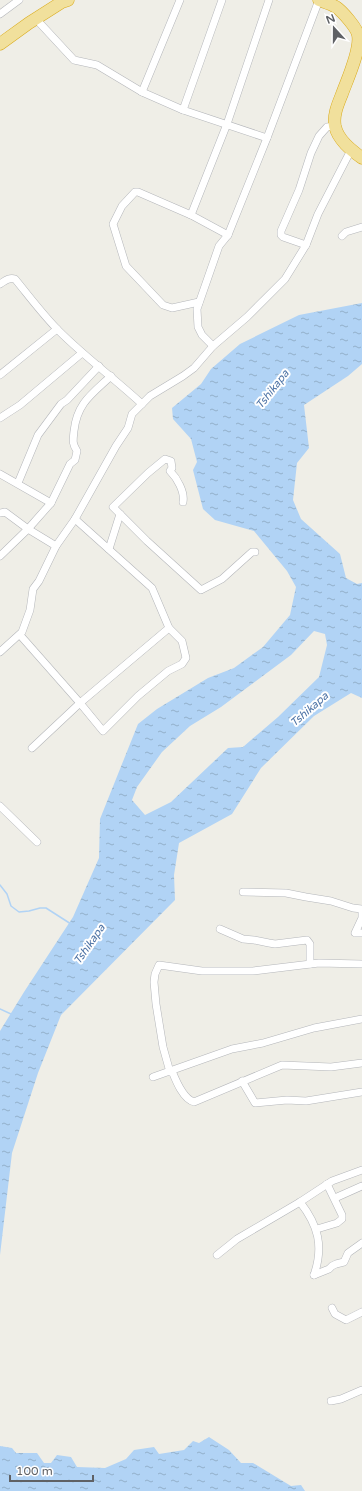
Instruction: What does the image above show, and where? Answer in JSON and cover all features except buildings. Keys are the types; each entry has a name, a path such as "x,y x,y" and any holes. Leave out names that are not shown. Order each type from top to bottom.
{"highway":[{"path":"0,44 62,2 68,0"},
{"path":"319,0 336,7 350,22 360,37 352,68 336,110 335,126 338,134 351,150 362,158"}],"street":[{"path":"0,14 19,0"},
{"path":"142,92 180,0"},
{"path":"183,110 222,0"},
{"path":"191,215 226,124 269,0"},
{"path":"213,346 202,335 198,327 197,309 199,302 219,246 228,235 268,138 319,0"},
{"path":"36,19 74,60 97,65 142,92 183,110 268,138"},
{"path":"306,245 283,237 280,233 299,190 311,153 319,136 327,128 335,126"},
{"path":"0,652 20,635 26,624 30,610 33,589 39,582 56,546 75,519 112,452 128,428 132,414 160,389 194,368 213,346 247,317 285,279 306,245 318,214 351,150"},
{"path":"199,302 172,308 163,305 126,266 113,224 122,206 135,192 138,192 191,215 228,235"},
{"path":"342,236 346,232 362,227"},
{"path":"0,284 12,278 15,279 57,329 82,353 111,376 142,404"},
{"path":"0,374 57,329"},
{"path":"0,418 20,405 82,353"},
{"path":"18,484 38,435 61,404 67,400 99,366"},
{"path":"1,554 28,529 51,503 70,464 75,460 77,451 72,443 75,419 78,411 84,402 111,376"},
{"path":"183,502 184,497 176,477 170,471 172,468 171,461 165,459 148,473 113,507 147,541 201,590 222,579 252,552 255,552"},
{"path":"0,474 51,503"},
{"path":"0,513 5,512 28,529 56,546"},
{"path":"109,549 120,514"},
{"path":"20,635 80,703 101,730 104,730 138,696 168,671 182,664 186,658 182,641 169,628 152,588 75,519"},
{"path":"32,748 80,703 169,628"},
{"path":"0,806 37,842"},
{"path":"243,892 286,893 331,901 362,910 362,918 356,933 362,933"},
{"path":"220,929 243,939 269,944 307,940 310,944 310,964"},
{"path":"362,964 319,963 253,971 202,970 159,966 155,974 154,982 163,1047 171,1071 178,1085 192,1102 282,1065 331,1067 362,1063"},
{"path":"153,1077 232,1050 263,1043 314,1028 362,1019"},
{"path":"242,1081 255,1103 287,1100 306,1101 362,1092"},
{"path":"217,1255 237,1239 300,1202 327,1184 341,1177 362,1170"},
{"path":"317,1229 341,1222 342,1215 327,1184"},
{"path":"335,1198 362,1186"},
{"path":"300,1202 308,1212 317,1229 319,1255 314,1274 329,1270 332,1266 344,1262 348,1253 362,1243"},
{"path":"332,1308 335,1314 346,1320 362,1312"},
{"path":"331,1401 341,1399 362,1390"}],"water":[{"name":"Tshikapa","path":"362,303 362,364 348,376 304,405 309,448 297,463 293,500 301,519 340,554 346,578 357,584 362,583 362,698 351,693 314,716 261,768 232,814 179,843 174,875 175,900 61,1015 38,1073 12,1153 0,1255 0,1031 73,917 99,858 100,819 138,724 157,709 208,678 234,668 263,647 290,615 296,587 287,571 254,531 215,520 203,509 193,470 197,462 191,439 173,419 172,408 201,384 211,369 240,344 299,315","holes":["314,631 325,634 327,645 319,677 278,717 243,747 228,748 171,802 145,815 132,800 137,787 162,752 190,726 221,707 291,655"]},
{"path":"209,1437 229,1450 241,1463 253,1463 291,1486 301,1485 305,1491 0,1491 0,1446 12,1448 16,1453 37,1453 44,1463 51,1463 57,1455 71,1457 77,1467 105,1468 126,1459 134,1450 154,1447 159,1454 184,1450 193,1441 199,1443"}],"waterway":[{"path":"0,885 7,894 11,906 19,912 46,908 71,924"},
{"path":"0,1009 11,1014"}]}
